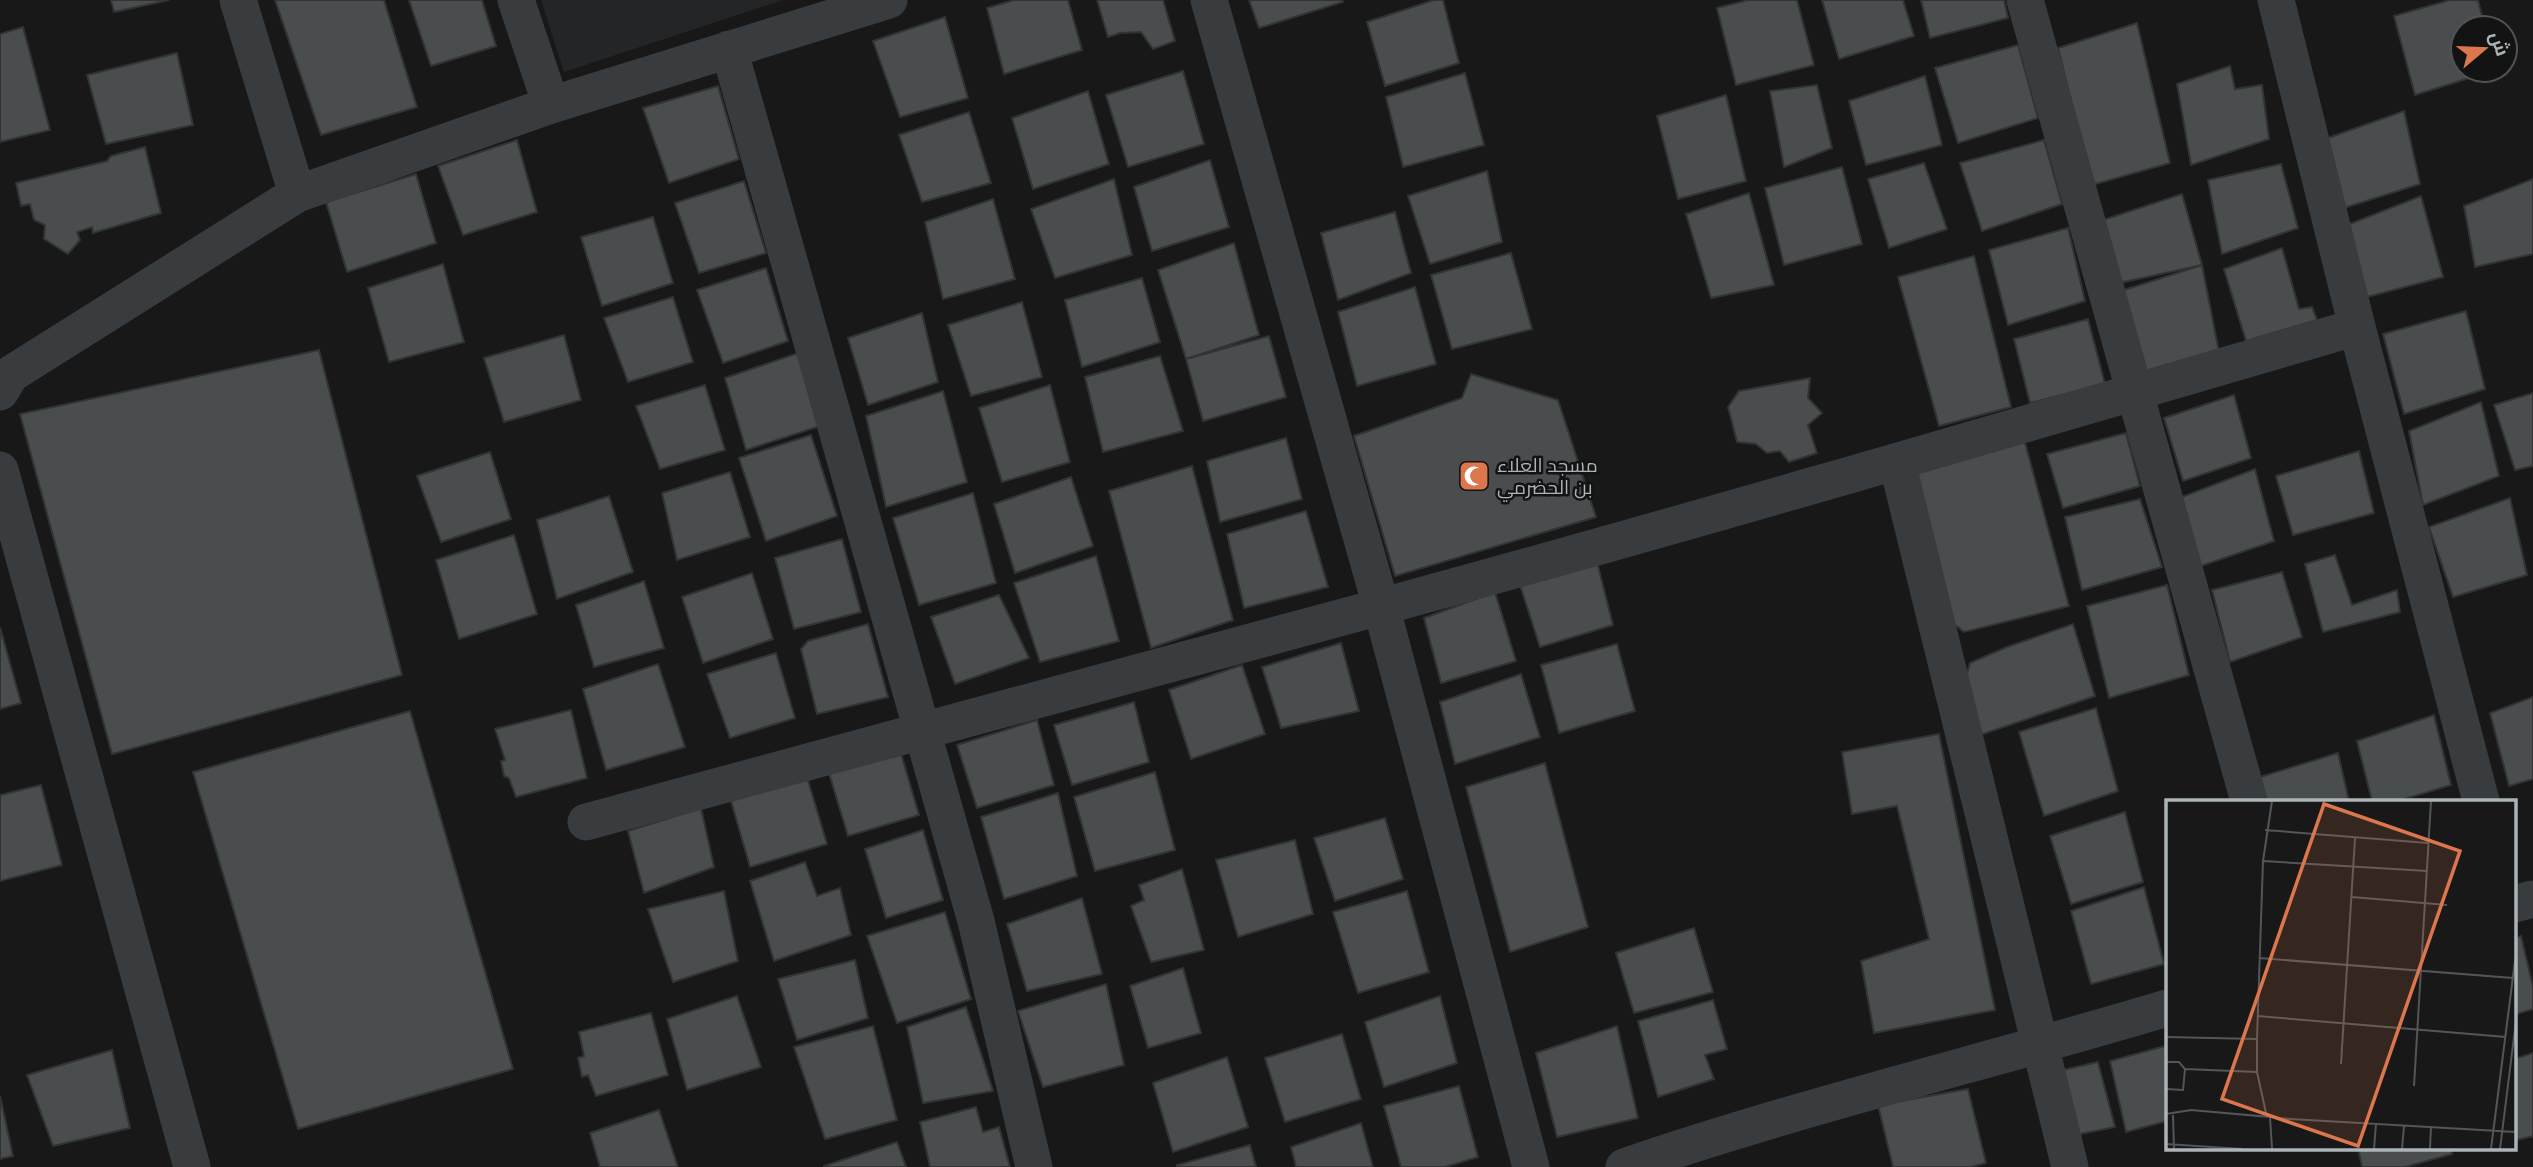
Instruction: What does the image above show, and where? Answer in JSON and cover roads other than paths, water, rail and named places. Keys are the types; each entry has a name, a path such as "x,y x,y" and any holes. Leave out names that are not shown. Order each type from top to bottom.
{"street":[{"path":"238,0 297,194"},
{"path":"516,0 551,105"},
{"path":"0,392 11,374 297,194 551,105 889,0"},
{"path":"1209,0 1381,606 1531,1167"},
{"path":"2025,0 2249,800"},
{"path":"2276,0 2357,327 2481,800"},
{"path":"729,49 976,921 1034,1167"},
{"path":"586,822 1381,606 1897,462 2357,327"},
{"path":"1897,462 2070,1167"},
{"path":"0,470 192,1167"},
{"path":"2516,903 2533,899"},
{"path":"1624,1167 1917,1078 2039,1047 2166,1008"}],"place":[{"name":"مسجد العلاء بن الحضرمي","path":"1474,476"}]}
